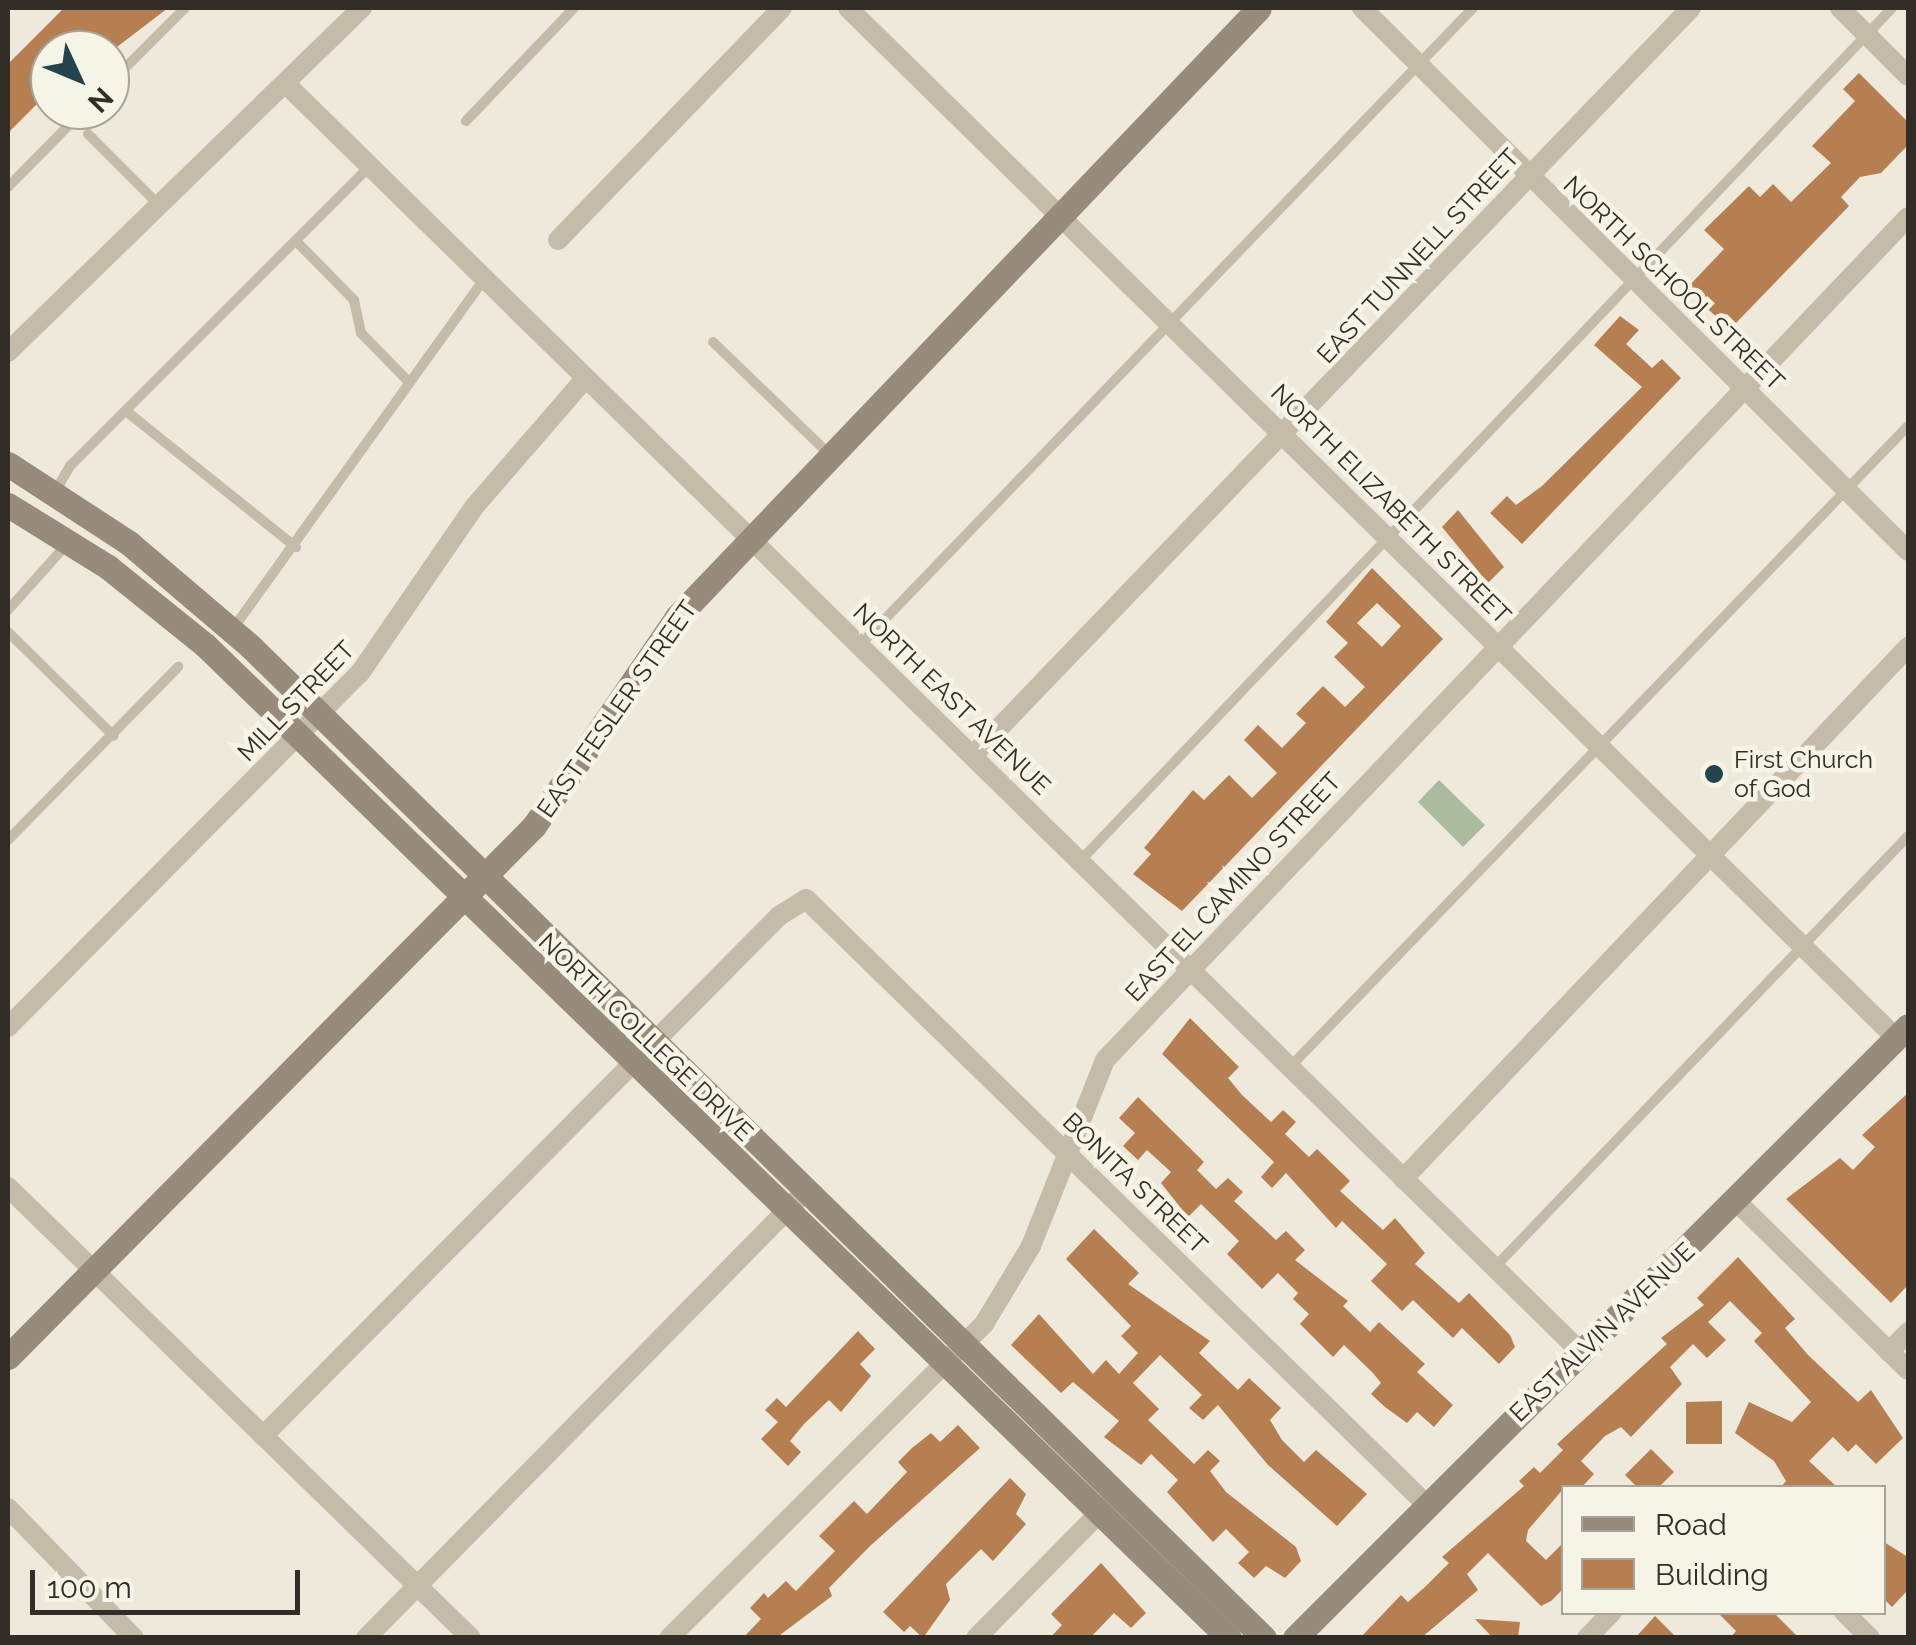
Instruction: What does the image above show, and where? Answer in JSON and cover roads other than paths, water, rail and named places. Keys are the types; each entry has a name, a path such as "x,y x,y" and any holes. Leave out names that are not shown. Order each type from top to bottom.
{"street":[{"path":"8,352 157,203 287,85 362,8"},
{"path":"558,240 782,8"},
{"name":"NORTH ELIZABETH STREET","path":"848,8 1804,946 1902,1032"},
{"name":"EAST FESLER STREET","path":"8,1357 484,880 576,771 677,616 1259,8"},
{"name":"NORTH SCHOOL STREET","path":"1362,8 1908,551"},
{"name":"EAST TUNNELL STREET","path":"974,754 1690,8"},
{"path":"1840,8 1908,76"},
{"name":"NORTH EAST AVENUE","path":"287,85 1580,1351"},
{"name":"EAST EL CAMINO STREET","path":"669,1638 955,1354 1023,1260 1105,1060 1908,217"},
{"name":"MILL STREET","path":"8,1026 319,717 404,618 474,506 585,379"},
{"name":"NORTH COLLEGE DRIVE","path":"8,464 51,498 128,543 232,630 484,880 646,1053 1109,1503 1264,1638"},
{"name":"NORTH COLLEGE DRIVE","path":"8,505 142,592 466,899 646,1053"},
{"path":"1404,1179 1908,647"},
{"name":"BONITA STREET","path":"646,1053 778,916 806,899 1427,1505"},
{"name":"EAST ALVIN AVENUE","path":"1295,1638 1902,1032"},
{"path":"264,1436 646,1053"},
{"path":"8,1187 471,1638"},
{"path":"366,1638 797,1200"},
{"path":"1736,1201 1908,1370"},
{"path":"1889,1352 1908,1332"},
{"path":"976,1638 1109,1503"},
{"name":"NORTH COLLEGE DRIVE","path":"1109,1503 1228,1638"},
{"path":"8,1508 134,1638"},
{"path":"1586,1638 1609,1615"},
{"path":"1847,1615 1870,1638"}],"lane":[{"path":"130,63 185,8"},
{"path":"466,121 574,8"},
{"path":"860,645 1473,8"},
{"path":"1080,860 1892,8"},
{"path":"8,187 64,130"},
{"path":"88,134 157,203"},
{"path":"51,498 70,466 370,166"},
{"path":"296,242 354,300 360,333 407,380"},
{"path":"232,630 296,547 407,380 484,279"},
{"path":"714,342 830,455"},
{"path":"126,411 296,547"},
{"path":"1290,1067 1908,426"},
{"path":"8,610 68,544"},
{"path":"8,632 114,736"},
{"path":"8,840 178,667"},
{"path":"1495,1267 1908,836"}],"place":[{"name":"First Church of God","path":"1714,774"}]}
